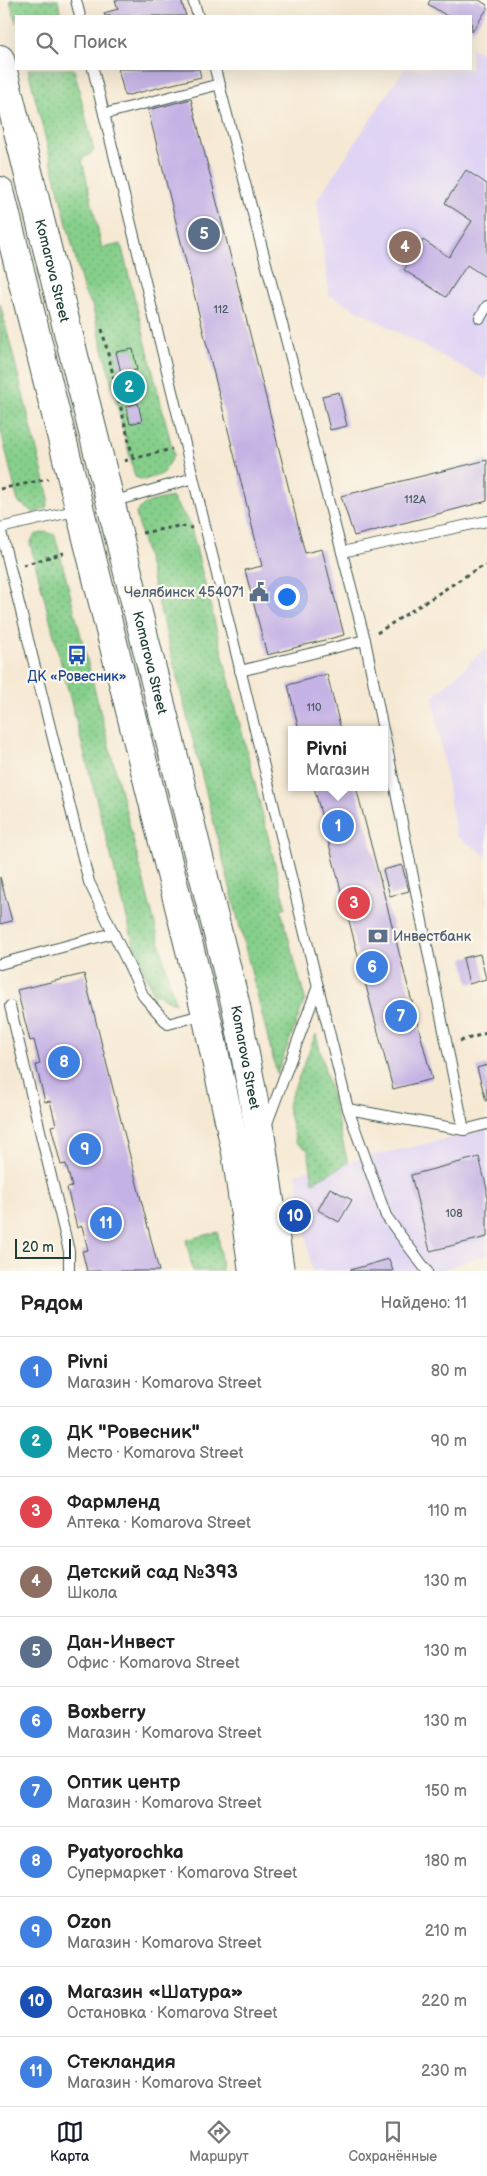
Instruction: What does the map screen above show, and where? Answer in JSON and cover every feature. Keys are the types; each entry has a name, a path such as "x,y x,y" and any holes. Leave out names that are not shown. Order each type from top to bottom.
{"main road":[{"name":"Komarova Street","path":"0,59 236,1006 261,1138 280,1271"},
{"name":"Komarova Street","path":"0,191 206,1014 236,1152 252,1271"},
{"path":"81,509 111,502"}],"lane":[{"path":"76,0 80,15"},
{"path":"196,1 198,15"},
{"path":"93,70 348,1109 386,1216 427,1271"},
{"path":"215,70 365,640 383,726"},
{"path":"104,114 220,84"},
{"path":"480,318 487,306"},
{"path":"111,502 194,478"},
{"path":"81,509 0,528 12,568 88,882 144,996 168,1024 206,1014"},
{"path":"342,552 487,521"},
{"path":"240,671 365,640"},
{"path":"388,754 464,1130"},
{"path":"0,964 113,933"},
{"path":"261,1138 318,986"},
{"path":"10,1006 69,1251 69,1271"},
{"path":"348,1109 464,1130 487,1124"}],"path":[{"path":"102,329 133,458"},
{"path":"124,461 185,445"},
{"path":"0,490 48,479"},
{"path":"142,533 179,526 206,529"},
{"path":"12,568 64,553"},
{"path":"365,640 475,570 487,565"},
{"path":"447,1045 487,1033"}],"shaded area":[{"path":"472,48 487,56 487,380 329,295 317,200 403,70 472,70"},
{"path":"487,647 487,856 456,836 433,697"},
{"path":"487,1130 487,1255 439,1271 312,1271 296,1173"}],"green space":[{"path":"10,0 58,0 61,15 15,15 15,19"},
{"path":"28,70 74,70 94,151 82,159 102,248 121,244 174,455 162,474 144,480 135,477 92,305 84,292"},
{"path":"0,303 49,498 46,508 35,513 18,502 0,427"},
{"path":"172,497 190,524 286,908 281,910 305,999 277,1074 136,514 146,504"},
{"path":"46,532 55,535 175,1003 153,993 135,949 30,543 35,535"},
{"path":"316,1034 348,1163 313,1182 308,1150 296,1142 287,1106"},
{"path":"218,1232 222,1271 193,1271 186,1240"}],"building":[{"path":"115,0 181,0 186,15 105,15 104,13 118,9"},
{"path":"430,0 479,0 487,5 487,9 472,32 472,15 445,15 428,4"},
{"path":"118,70 199,70 201,77 125,96"},
{"path":"191,99 305,553 322,549 344,635 267,655 245,570 262,566 148,110"},
{"path":"466,170 487,184 487,278 467,265 446,297 404,270 423,240 449,257 472,221 445,203"},
{"path":"133,349 137,370 130,371 137,400 128,402 116,352"},
{"path":"339,392 347,426 330,430 322,396"},
{"path":"138,403 142,421 130,424 126,407"},
{"path":"487,460 487,501 354,536 341,496"},
{"path":"327,674 340,726 298,726 288,685"},
{"path":"315,791 357,791 432,1079 393,1089"},
{"path":"402,865 409,891 390,896 383,870"},
{"path":"0,877 12,921 0,924"},
{"path":"480,954 486,979 469,984 463,958"},
{"path":"84,974 159,1271 87,1271 82,1251 88,1250 82,1226 77,1228 67,1188 72,1187 66,1164 61,1165 51,1126 56,1125 50,1101 45,1102 36,1065 40,1064 34,1040 30,1041 17,990"},
{"path":"487,1065 487,1101 486,1101 477,1068"},
{"path":"479,1157 487,1189 487,1237 430,1251 411,1175"},
{"path":"330,1188 352,1200 339,1222 318,1210"},
{"path":"389,1259 393,1271 350,1271 350,1270"}],"place":[{"name":"Дан-Инвест","path":"204,234"},
{"name":"Детский сад №393","path":"405,247"},
{"name":"ДК \"Ровесник\"","path":"129,387"},
{"name":"Челябинск 454071","path":"259,592"},
{"name":"ДК «Ровесник»","path":"77,655"},
{"name":"Pivni","path":"338,826"},
{"name":"Фармленд","path":"354,903"},
{"name":"Инвестбанк","path":"378,936"},
{"name":"Boxberry","path":"372,967"},
{"name":"Оптик центр","path":"401,1016"},
{"name":"Pyatyorochka","path":"64,1062"},
{"name":"Ozon","path":"85,1149"},
{"name":"Магазин «Шатура»","path":"295,1216"},
{"name":"Стекландия","path":"106,1223"}]}
